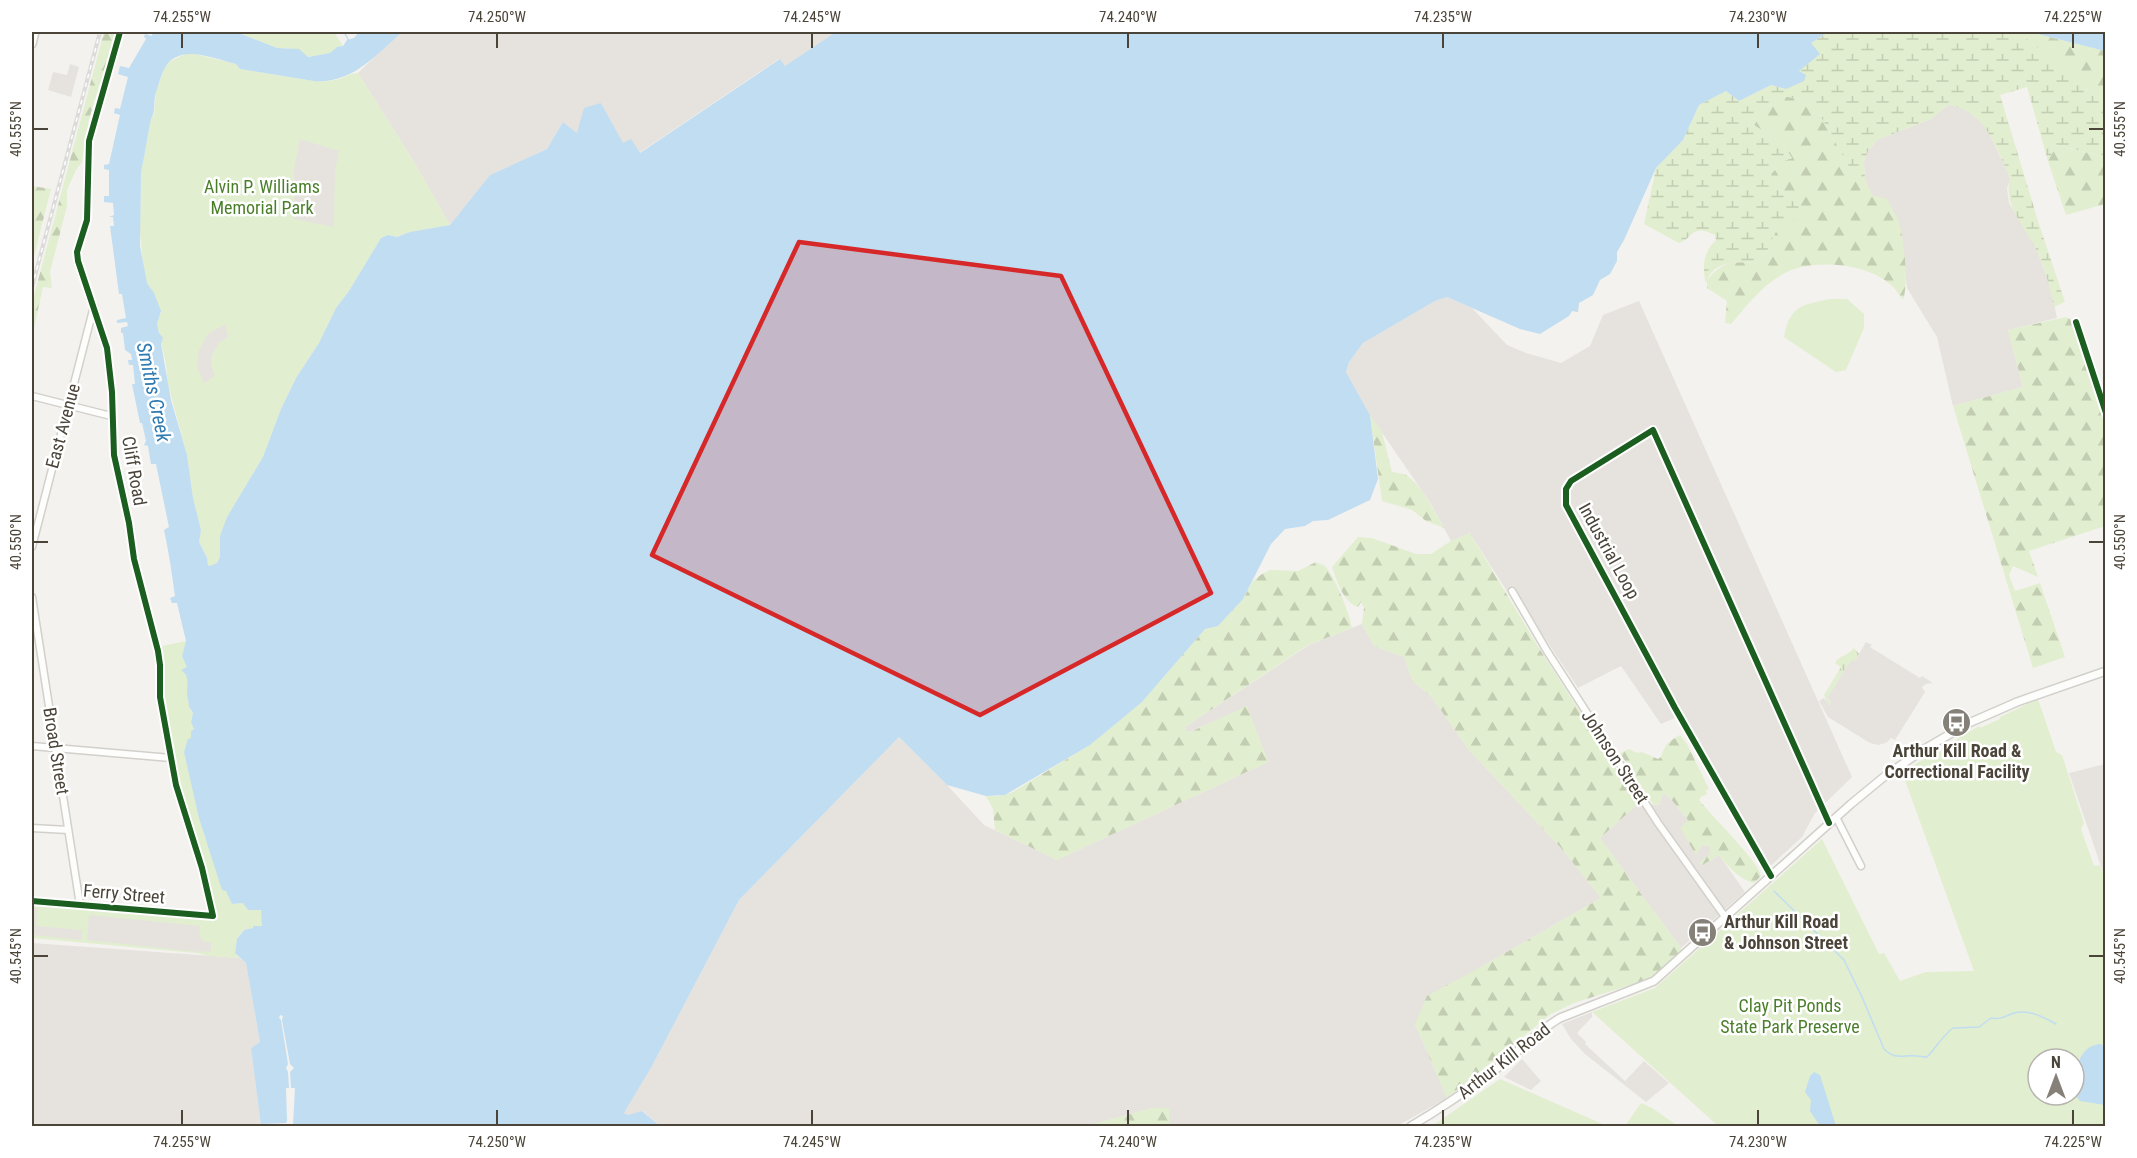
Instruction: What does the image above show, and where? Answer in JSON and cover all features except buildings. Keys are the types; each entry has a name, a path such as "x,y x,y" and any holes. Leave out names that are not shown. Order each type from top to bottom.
{"street":[{"path":"32,42 35,32"},
{"name":"Cliff Road","path":"120,32 89,141 87,220 77,252 107,348 110,366 114,455 134,559 159,658 160,697 176,785 202,868 213,916"},
{"name":"East Avenue","path":"32,547 94,305"},
{"path":"2076,322 2106,412"},
{"path":"32,396 111,416"},
{"name":"Industrial Loop","path":"1771,876 1675,708 1566,505 1566,489 1571,481 1653,430 1829,823"},
{"name":"Johnson Street","path":"1512,591 1547,651 1670,842 1726,918"},
{"name":"Broad Street","path":"32,597 80,905"},
{"name":"Arthur Kill Road","path":"1411,1126 1442,1108 1496,1069 1546,1026 1560,1018 1654,981 1829,823 1898,766 1961,727 2017,702 2106,671"},
{"path":"32,746 171,758"},
{"path":"1836,817 1861,866"},
{"path":"32,828 68,830"},
{"name":"Ferry Street","path":"32,901 213,916"}],"highlighted area":[{"path":"799,242 1061,276 1211,593 980,715 652,555"}],"shaded area":[{"path":"400,32 836,32 785,66 779,59 639,153 623,144 601,103 577,133 563,122 547,149 490,175 450,225 414,162 358,73"},
{"path":"70,64 79,67 71,97 48,90 53,72 67,75"},
{"path":"1948,105 1958,106 1971,113 1987,128 2010,178 2007,189 2009,203 2037,250 2051,289 2057,318 2008,330 2023,387 1953,406 1937,337 1907,288 1902,237 1872,195 1865,180 1864,162 1868,151 1877,140 1931,119"},
{"path":"300,139 339,151 335,171 334,227 294,219 294,169"},
{"path":"1447,297 1472,308 1507,345 1561,363 1590,346 1603,315 1639,301 1852,777 1815,813 1802,837 1765,871 1677,717 1661,724 1621,666 1578,688 1513,590 1508,593 1470,533 1451,541 1431,504 1370,415 1346,372 1349,362 1363,343 1435,301"},
{"path":"225,324 228,337 219,343 212,355 211,365 215,376 204,383 197,367 199,350 208,334"},
{"path":"1362,624 1374,646 1404,657 1413,682 1430,695 1469,750 1562,849 1601,898 1479,968 1415,1024 1447,1098 1397,1126 1169,1126 1169,1108 1152,1108 1087,1126 660,1126 643,1111 628,1115 624,1113 652,1066 739,900 899,737 984,825 1057,860 1268,762 1247,707 1187,733 1185,727 1309,645"},
{"path":"1866,642 1872,645 1870,647 1920,678 1922,676 1933,683 1922,687 1925,692 1895,740 1891,738 1886,743 1878,745 1870,743 1828,717 1819,701 1824,698 1829,705 1831,701 1827,698 1851,660 1855,661"},
{"path":"2105,764 2105,878 2069,773"},
{"path":"1663,793 1688,820 1696,854 1702,845 1710,846 1710,854 1700,863 1702,866 1719,855 1745,892 1681,948 1600,838 1639,803 1659,805"},
{"path":"32,907 38,908 36,926 82,930 81,940 32,935"},
{"path":"89,915 200,926 199,935 203,941 211,943 211,951 199,952 87,940"},
{"path":"32,943 240,958 246,963 260,1042 251,1048 261,1126 32,1126"},
{"path":"1592,1012 1592,1017 1577,1033 1586,1042 1585,1044 1625,1081 1644,1061 1669,1083 1646,1102 1585,1054 1571,1039 1562,1024"},
{"path":"1522,1059 1541,1081 1531,1090 1504,1077"}],"green space":[{"path":"104,32 116,32 89,119 82,162 67,190 67,206 50,272 52,288 43,287 32,337 32,303"},
{"path":"236,32 334,32 343,46 337,47 330,53 307,57 289,48 277,48"},
{"path":"1828,32 1981,34 2019,32 2082,87 2105,101 2105,153 2102,156 2056,145 2048,161 2027,87 2000,95 2065,302 2054,307 2039,256 2009,198 2010,178 1988,132 1971,114 1961,108 1948,105 1931,119 1877,140 1868,151 1864,162 1865,180 1855,177 1820,115 1802,99 1781,96 1749,122 1781,142 1792,158 1783,161 1771,174 1782,192 1804,211 1787,227 1777,229 1767,251 1755,263 1740,262 1719,267 1709,276 1706,284 1705,260 1708,250 1716,240 1715,235 1701,230 1679,243 1644,224 1656,168 1683,140 1699,105 1726,91 1739,101 1771,85 1786,89 1799,72 1811,43"},
{"path":"2019,32 2030,32 2105,51 2105,101 2082,87"},
{"name":"Alvin P. Williams Memorial Park","path":"185,54 195,54 236,64 240,69 314,81 333,80 358,73 414,162 450,225 410,232 397,237 388,235 381,238 336,308 319,343 296,378 281,409 263,457 227,517 220,543 220,557 217,563 210,566 199,542 201,530 193,498 187,455 168,384 157,324 161,311 147,283 140,231 141,172 151,119 154,114 156,91 165,67"},
{"path":"1781,96 1802,99 1820,115 1855,177 1865,180 1872,195 1887,199 1898,220 1902,237 1906,272 1903,300 1891,285 1869,272 1840,265 1810,265 1796,268 1777,278 1755,296 1731,324 1725,323 1727,301 1707,288 1707,280 1718,269 1728,264 1755,263 1767,251 1777,229 1804,211 1782,192 1771,174 1783,161 1792,158 1781,142 1749,122"},
{"path":"2055,145 2102,156 2105,153 2105,204 2066,215 2048,161"},
{"path":"32,186 51,189 32,264"},
{"path":"1830,299 1847,299 1864,314 1864,328 1846,370 1836,372 1784,337 1794,312 1805,305"},
{"path":"2066,317 2070,319 2105,426 2105,526 2029,551 2038,577 2013,566 2009,575 2015,591 2040,583 2065,657 2033,668 1953,406 2023,387 2008,330"},
{"path":"1370,415 1382,432 1392,472 1406,475 1418,486 1444,528 1426,521 1412,510 1382,501"},
{"path":"1470,533 1537,645 1639,803 1600,838 1681,951 1652,978 1574,1003 1551,1014 1447,1098 1415,1024 1427,996 1601,898 1562,849 1469,750 1430,695 1413,682 1404,657 1374,646 1362,624 1364,607 1361,602 1358,607 1348,601 1332,567 1358,537 1372,538 1416,554 1431,554 1451,541"},
{"path":"1316,562 1325,566 1333,578 1352,628 1308,645 1185,727 1188,733 1247,706 1268,762 1057,860 995,830 993,809 986,796 1011,793 1090,745 1142,702 1205,629 1218,626 1243,599 1253,581 1262,574 1270,570 1298,571"},
{"path":"186,641 182,656 188,667 187,692 190,710 193,713 191,721 194,729 191,731 191,739 184,752 205,837 232,904 243,903 248,910 261,910 263,926 253,926 253,928 243,930 237,939 235,953 240,958 32,938 32,905 216,920 209,878 180,783 165,697 162,646"},
{"path":"1854,648 1859,654 1855,662 1851,660 1827,698 1831,702 1828,705 1824,695 1841,667 1835,663"},
{"name":"Clay Pit Ponds State Park Preserve","path":"2038,699 2056,752 2062,755 2084,823 2081,829 2094,866 2100,865 2105,879 2105,1126 1718,1126 1592,1012 1655,988 1822,839 1879,954 1884,953 1900,981 1926,972 1974,971 1902,772 1979,726 1980,728"},
{"path":"1680,735 1687,744 1709,789 1706,790 1707,794 1699,800 1759,870 1761,876 1754,883 1734,872 1719,855 1701,866 1699,863 1710,854 1710,846 1702,845 1696,855 1680,828 1688,820 1663,793 1659,805 1653,804 1620,753 1629,749 1658,759 1667,744"},
{"path":"1500,1079 1607,1126 1432,1126"},
{"path":"1641,1103 1652,1108 1678,1126 1625,1126"},
{"path":"1152,1108 1169,1108 1169,1126 1087,1126"}],"water":[{"name":"Smiths Creek","path":"153,32 236,32 277,48 299,49 308,57 330,53 337,47 343,46 347,40 354,38 359,32 402,32 352,73 328,81 314,81 240,69 236,64 199,54 180,55 172,59 161,76 155,95 141,172 140,246 147,283 161,311 157,324 163,338 161,344 171,400 187,455 193,498 201,530 199,542 210,566 217,563 220,557 220,536 227,517 263,457 281,409 296,378 319,343 336,308 381,238 388,235 397,237 410,232 450,225 490,175 547,149 563,122 577,133 584,108 601,103 623,143 631,139 640,153 780,59 785,66 836,32 1828,32 1811,43 1820,54 1799,71 1806,75 1804,81 1786,89 1771,85 1739,101 1726,91 1699,105 1683,140 1656,168 1617,252 1617,261 1610,274 1600,280 1593,295 1579,303 1578,312 1572,311 1569,316 1540,334 1520,329 1447,297 1435,301 1363,343 1349,362 1346,372 1370,415 1378,479 1370,500 1328,520 1313,521 1305,526 1285,529 1271,544 1243,599 1218,626 1205,629 1142,702 1090,745 1005,795 986,796 947,785 899,737 739,900 652,1066 624,1113 628,1115 642,1111 660,1126 261,1126 251,1048 260,1042 246,963 235,953 237,939 244,930 253,928 253,926 262,926 261,910 248,910 243,903 232,904 226,891 222,890 199,818 184,752 188,739 191,738 191,731 194,729 191,722 193,713 187,696 187,677 181,670 187,667 182,656 186,641 177,603 172,603 170,598 175,596 164,530 169,527 156,464 151,464 148,446 144,445 146,441 132,384 135,384 133,365 129,365 128,360 132,360 131,354 125,350 123,333 121,333 121,328 128,326 127,322 117,323 117,320 126,318 122,294 119,294 110,226 114,226 113,217 109,217 114,215 113,203 104,202 104,196 109,196 109,170 104,169 104,165 109,164 120,115 114,113 115,108 120,109 128,77 118,74 120,66 129,68 146,39 145,34 152,36"},
{"path":"2030,32 2105,32 2105,51"},
{"path":"2101,1044 2105,1047 2105,1105 2086,1102 2086,1051"},
{"path":"1814,1072 1820,1075 1836,1126 1820,1126 1810,1111 1811,1100 1805,1092 1810,1076"}],"pier":[{"path":"280,1015 283,1016 290,1064 294,1068 290,1072 291,1088 295,1088 293,1126 261,1126 261,1124 286,1123 287,1121 286,1088 289,1088 286,1068 288,1064"}],"waterway":[{"path":"344,32 349,41"},
{"path":"1774,891 1844,960 1884,1049 1892,1055 1927,1057 1953,1028 1979,1027 1991,1018 2000,1018 2014,1013 2030,1013 2056,1024"}],"railway":[{"path":"32,287 100,32"}],"cycle path":[{"path":"32,901 213,916 202,868 176,785 160,697 158,651 134,559 129,523 114,455 112,392 107,348 77,252 87,220 89,141 120,32"},
{"path":"2076,322 2106,413"},
{"path":"1771,876 1675,708 1566,505 1566,489 1571,481 1653,430 1829,823"}],"place":[{"name":"Arthur Kill Road & Correctional Facility","path":"1957,722"},
{"name":"Arthur Kill Road & Johnson Street","path":"1703,932"}]}
